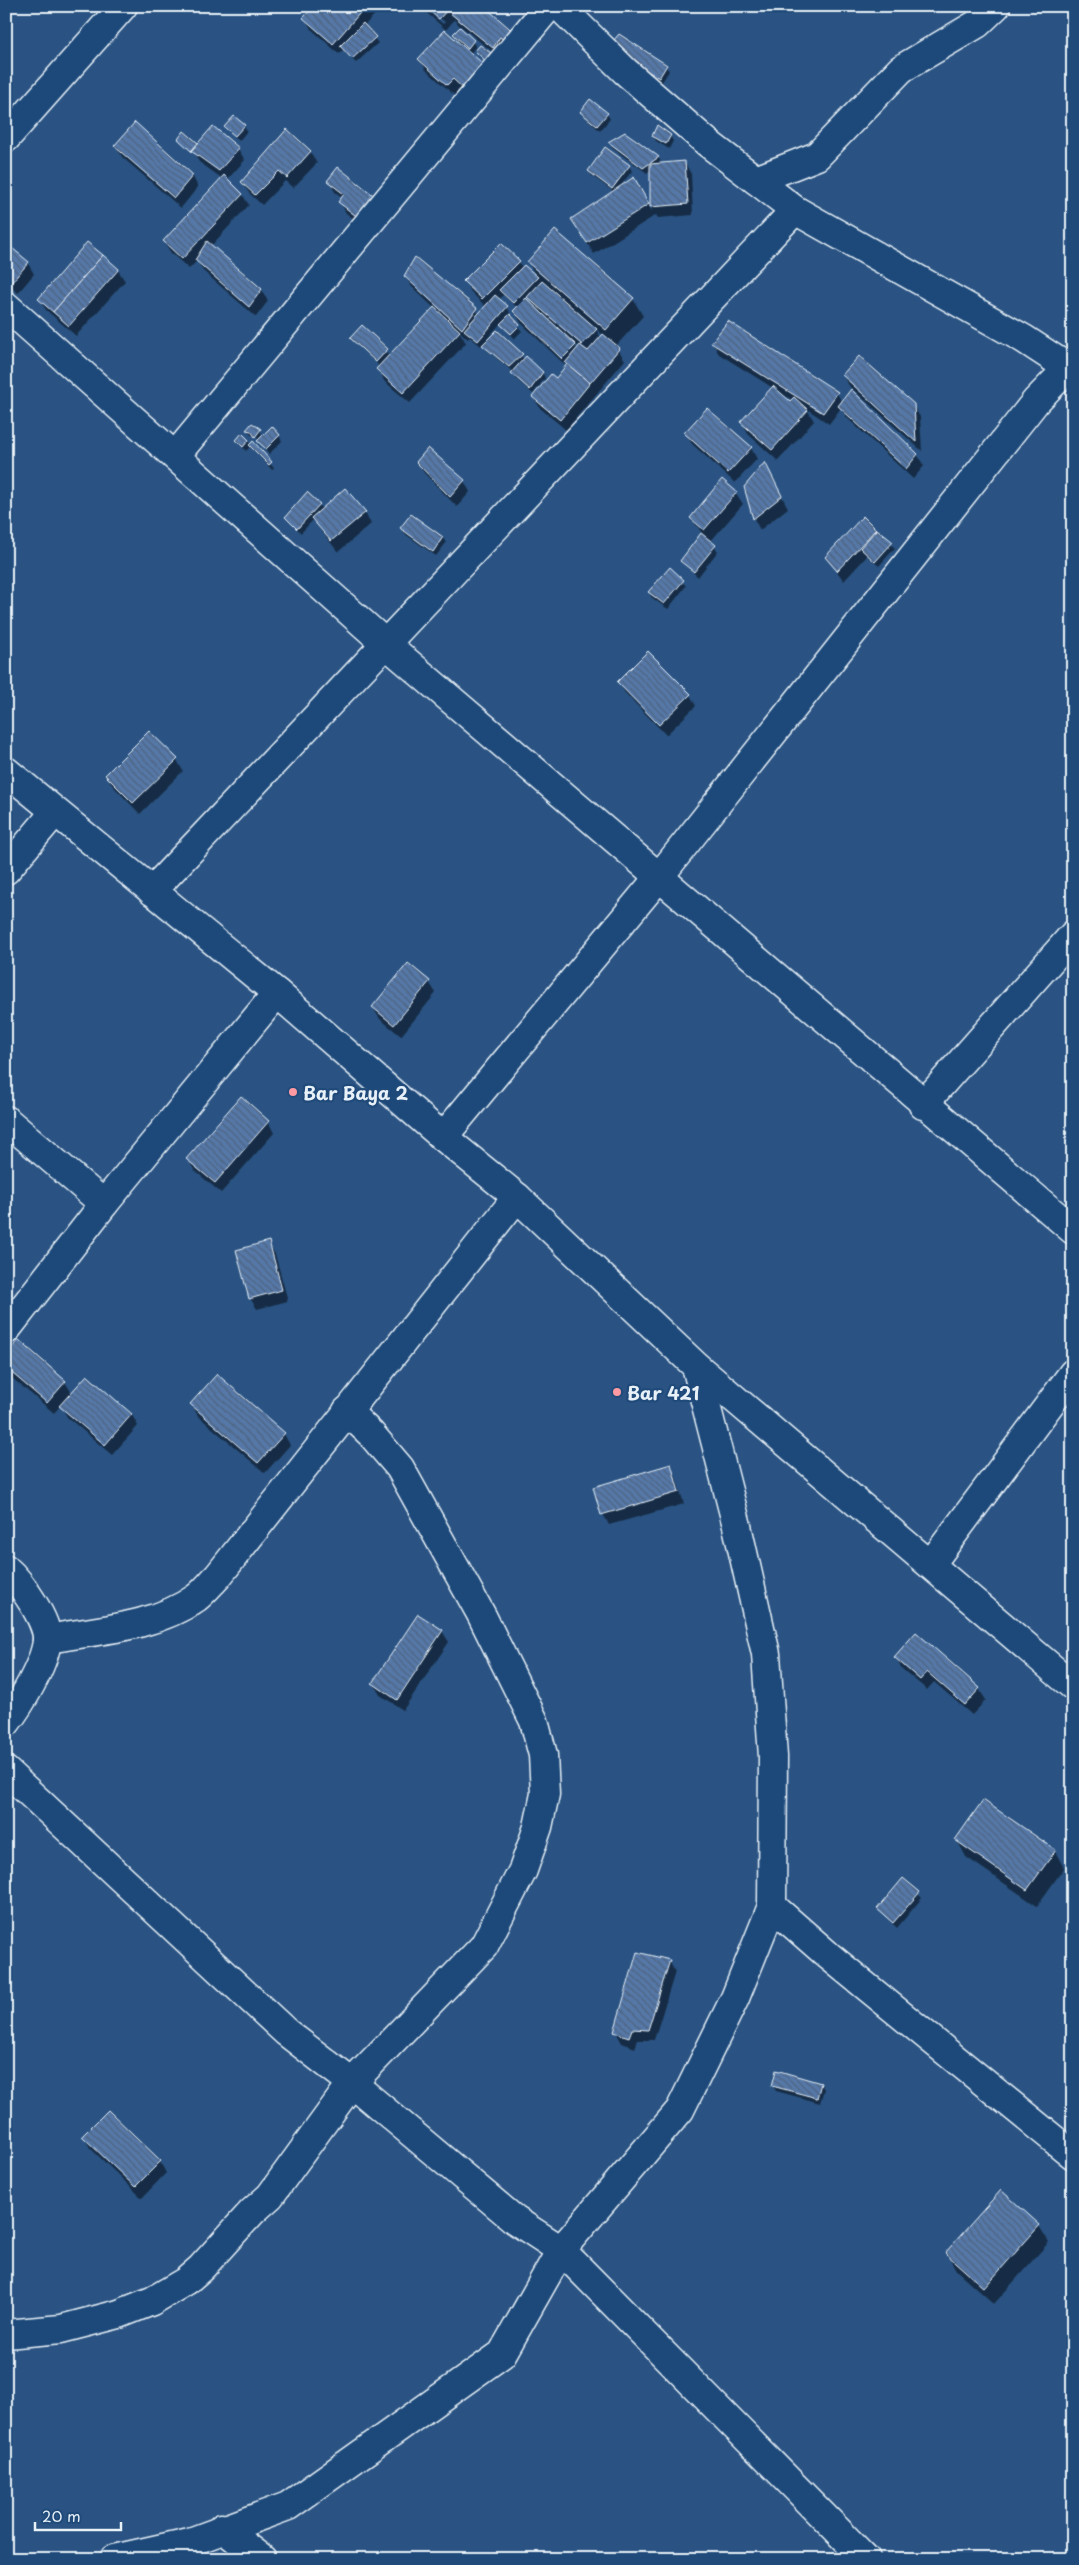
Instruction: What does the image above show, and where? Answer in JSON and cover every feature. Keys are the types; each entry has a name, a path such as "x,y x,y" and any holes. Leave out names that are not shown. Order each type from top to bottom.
{"street":[{"path":"6,138 123,6"},
{"path":"176,454 549,6"},
{"path":"443,1137 659,877 1036,402 1071,367 795,210 710,144 625,71 559,6"},
{"path":"756,180 817,156 902,69 977,24 996,6"},
{"path":"152,891 795,210"},
{"path":"6,306 176,454 386,644 1073,1230"},
{"path":"6,772 277,993 443,1137 518,1197 696,1366 1073,1686"},
{"path":"6,870 54,813"},
{"path":"923,1104 1073,935"},
{"path":"6,1330 104,1204 277,993"},
{"path":"6,1120 104,1204"},
{"path":"47,1639 149,1621 174,1611 196,1598 218,1576 518,1197"},
{"path":"114,2559 190,2542 222,2528 288,2506 502,2354 561,2250 680,2110 735,1998 772,1906 772,1757 766,1654 737,1526 696,1366"},
{"path":"931,1564 1073,1373"},
{"path":"6,2334 61,2329 119,2314 152,2301 186,2281 270,2196 352,2083 484,1946 523,1870 538,1827 545,1794 543,1755 534,1721 482,1616 400,1468 371,1434 347,1412"},
{"path":"6,1569 34,1602 47,1639 38,1669 6,1723"},
{"path":"6,1770 286,2032 352,2083 515,2220 561,2250 866,2559"},
{"path":"772,1906 829,1956 1073,2155"},
{"path":"222,2528 262,2559"}],"building":[{"path":"314,6 327,6 331,10 334,6 366,6 333,44 303,18"},
{"path":"424,6 451,6 439,19"},
{"path":"457,6 484,6 517,35 510,45 500,37 493,48 450,13"},
{"path":"363,23 376,37 352,59 340,46"},
{"path":"460,27 474,40 468,48 453,34"},
{"path":"445,30 489,69 468,93 453,79 447,85 418,59"},
{"path":"619,34 667,65 659,78 608,47"},
{"path":"480,45 498,58 491,66 475,51"},
{"path":"590,99 608,113 597,126 580,112"},
{"path":"234,116 245,125 235,136 224,127"},
{"path":"135,122 193,175 174,198 114,146"},
{"path":"657,125 671,135 666,144 652,136"},
{"path":"213,126 239,148 219,171 191,151"},
{"path":"287,129 311,151 287,178 279,171 255,195 241,182"},
{"path":"184,131 198,143 191,151 178,139"},
{"path":"625,132 659,157 643,168 608,142"},
{"path":"605,147 630,165 612,189 588,171"},
{"path":"685,161 688,204 650,207 650,164"},
{"path":"338,167 377,198 360,219 338,202 344,194 327,181"},
{"path":"224,175 243,194 182,259 163,241"},
{"path":"634,177 649,204 587,243 571,219"},
{"path":"555,230 634,298 606,330 527,262"},
{"path":"207,241 262,289 249,307 195,260"},
{"path":"87,242 103,255 53,312 38,299"},
{"path":"6,243 29,262 11,283 6,278"},
{"path":"501,243 520,261 482,299 463,281"},
{"path":"103,255 119,269 69,326 53,312"},
{"path":"415,257 477,308 462,329 404,276"},
{"path":"524,265 538,277 513,303 499,290"},
{"path":"542,281 597,329 582,345 527,297"},
{"path":"495,295 508,306 478,341 464,330"},
{"path":"526,298 576,345 562,359 513,311"},
{"path":"434,307 460,331 403,393 376,369"},
{"path":"510,314 520,325 511,334 500,324"},
{"path":"728,321 838,392 823,413 711,343"},
{"path":"362,325 388,349 376,362 350,338"},
{"path":"497,330 523,354 509,367 482,345"},
{"path":"603,334 620,348 590,383 565,363 580,345 588,351"},
{"path":"526,356 543,372 530,390 511,373"},
{"path":"859,356 914,404 916,442 842,375"},
{"path":"567,364 590,383 560,420 532,397 551,374 556,378"},
{"path":"773,386 790,401 794,397 808,410 772,450 740,422"},
{"path":"851,389 918,454 906,469 838,406"},
{"path":"707,408 752,447 728,473 684,433"},
{"path":"252,423 261,429 255,437 251,431 246,430"},
{"path":"272,426 280,435 266,449 257,441"},
{"path":"242,433 249,440 243,447 236,440"},
{"path":"253,441 272,462 269,465 249,445"},
{"path":"428,448 465,480 450,497 416,462"},
{"path":"765,462 782,496 753,519 744,487"},
{"path":"722,479 737,492 704,530 690,518"},
{"path":"345,488 366,512 331,541 311,518"},
{"path":"307,492 320,504 297,529 285,517"},
{"path":"411,514 443,537 433,552 400,528"},
{"path":"863,516 876,529 837,571 825,557"},
{"path":"877,529 893,542 875,562 860,548"},
{"path":"701,533 716,545 694,572 680,561"},
{"path":"670,567 684,580 664,604 648,592"},
{"path":"648,651 691,694 659,725 617,682"},
{"path":"149,731 178,759 133,803 105,775"},
{"path":"408,963 430,981 394,1025 372,1007"},
{"path":"241,1096 269,1121 215,1183 186,1159"},
{"path":"269,1241 282,1290 249,1299 236,1250"},
{"path":"19,1340 66,1381 47,1403 6,1368 6,1354"},
{"path":"217,1374 285,1433 258,1463 190,1404"},
{"path":"87,1375 132,1414 105,1445 59,1406"},
{"path":"671,1464 679,1492 601,1515 593,1487"},
{"path":"418,1614 443,1630 397,1700 372,1683"},
{"path":"916,1632 980,1688 965,1705 927,1672 920,1680 894,1657"},
{"path":"983,1800 1056,1850 1027,1890 955,1840"},
{"path":"903,1878 920,1892 893,1923 877,1909"},
{"path":"637,1952 670,1960 648,2030 632,2029 629,2037 614,2032"},
{"path":"776,2070 821,2083 817,2098 772,2086"},
{"path":"108,2110 161,2161 135,2187 82,2136"},
{"path":"1001,2190 1040,2225 984,2288 945,2253"}],"place":[{"name":"Bar Baya 2","path":"293,1092"},
{"name":"Bar 421","path":"617,1392"}]}
